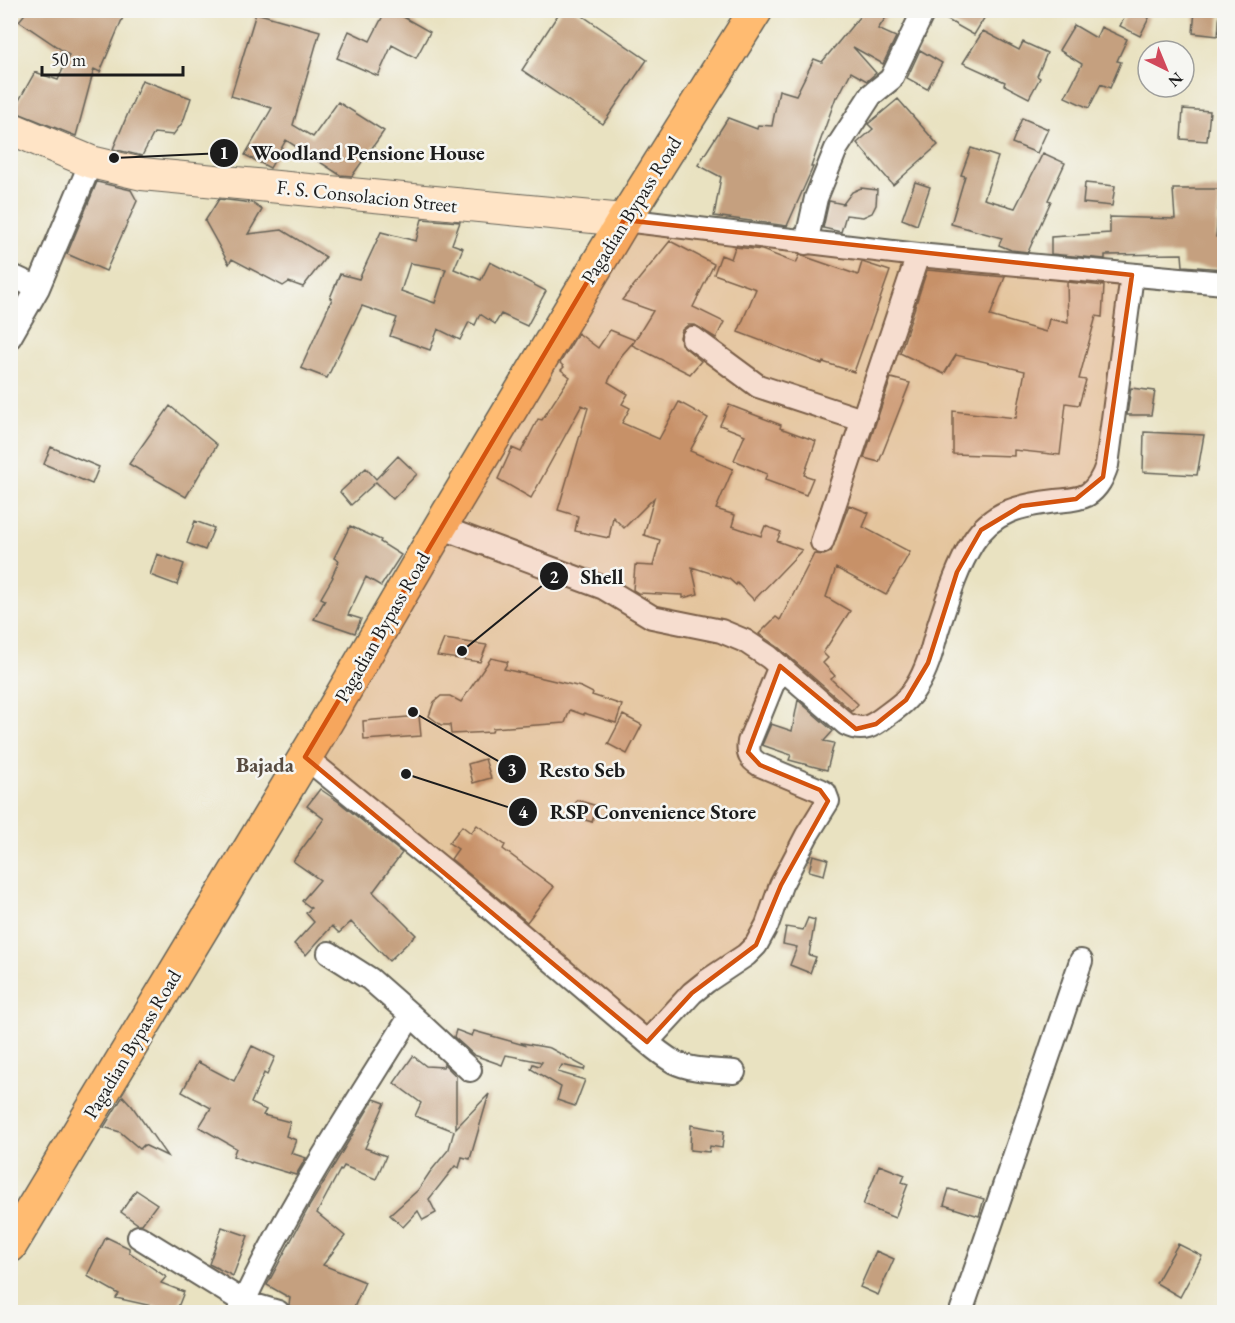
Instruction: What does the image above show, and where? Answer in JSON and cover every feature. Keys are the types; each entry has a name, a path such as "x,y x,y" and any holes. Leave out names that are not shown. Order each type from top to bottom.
{"highway":[{"name":"Pagadian Bypass Road","path":"10,1246 305,757 624,220 756,10"}],"street":[{"path":"806,243 816,198 836,149 872,94 891,79 924,10"},
{"name":"F. S. Consolacion Street","path":"10,128 91,162 160,177 624,220"},
{"path":"10,337 38,288 91,162"},
{"path":"624,220 918,255 1224,283"},
{"path":"822,542 918,255"},
{"path":"10,274 38,288"},
{"path":"440,527 604,588 652,617 721,631 745,641 780,666 846,724 856,729 865,729 876,724 906,700 916,687 928,663 957,572 981,530 991,520 1021,506 1076,499 1088,494 1103,477 1107,465 1132,275"},
{"path":"693,338 758,387 862,420"},
{"path":"647,1042 692,993 746,956 756,945 767,925 781,885 828,801 825,793 760,765 748,752 749,741 780,666"},
{"path":"305,757 483,902 647,1042 684,1066 734,1072"},
{"path":"328,954 370,979 470,1070"},
{"path":"961,1312 1081,961"},
{"path":"242,1307 304,1191 411,1015"},
{"path":"139,1237 242,1307 278,1312"}],"highlighted area":[{"path":"624,220 1132,275 1103,477 1076,499 1021,506 981,530 957,572 928,663 906,700 876,724 856,729 780,666 748,752 760,765 820,790 828,801 781,885 756,945 692,993 647,1042 305,757"}],"building":[{"path":"28,10 126,10 100,72 94,69 76,136 13,111 35,72 58,80 69,55 19,21"},
{"path":"386,10 391,10 430,32 416,58 392,45 378,76 337,58 349,31 370,41"},
{"path":"561,10 574,10 647,60 603,124 522,70"},
{"path":"865,10 891,10 878,29 896,37 883,64 853,47 876,73 867,81 851,72 836,97 811,167 813,167 787,226 714,216 721,177 698,165 728,118 757,129 758,125 772,126 779,90 796,95 814,59 822,62"},
{"path":"937,10 989,10 974,35 937,14"},
{"path":"1128,10 1135,10 1149,18 1140,36 1120,26"},
{"path":"1195,10 1220,10 1218,36 1193,33"},
{"path":"256,13 320,31 293,125 313,137 338,102 384,131 352,176 340,175 286,140 270,168 245,155 272,108 231,96"},
{"path":"1074,25 1096,38 1101,27 1127,39 1117,61 1121,62 1110,88 1101,84 1089,108 1065,97 1082,64 1059,50"},
{"path":"983,31 1019,50 1023,42 1047,53 1037,76 1040,78 1029,98 1004,85 1005,82 963,63"},
{"path":"920,50 942,63 927,89 907,78"},
{"path":"142,80 191,98 183,122 173,135 154,133 142,156 113,149"},
{"path":"898,99 938,145 893,185 857,143 873,129 868,124"},
{"path":"1183,109 1210,111 1207,141 1181,139"},
{"path":"1022,118 1048,129 1037,153 1012,143"},
{"path":"971,148 998,157 984,199 1015,208 1043,153 1065,163 1028,252 1011,250 999,245 1002,238 951,224 965,176 961,175"},
{"path":"97,182 131,190 137,201 106,271 67,254"},
{"path":"915,182 930,187 917,225 902,219"},
{"path":"1085,183 1115,186 1112,206 1083,203"},
{"path":"861,188 877,190 876,205 872,213 863,217 846,215 841,232 823,228 829,201 843,204 852,192"},
{"path":"1173,189 1220,189 1216,237 1224,236 1224,269 1183,266 1182,254 1105,255 1105,259 1051,254 1051,237 1110,233 1110,217 1175,219"},
{"path":"219,199 252,203 262,210 248,234 282,230 326,257 303,287 289,282 283,286 232,259 229,264 205,221"},
{"path":"422,219 460,222 452,244 463,248 454,269 481,280 490,262 546,291 527,326 501,314 495,324 480,314 475,325 469,322 460,340 438,329 430,350 390,336 397,318 362,306 327,378 301,368 332,299 330,298 340,274 359,279 381,232 416,241","holes":["410,263 446,269 435,303 401,291"]},
{"path":"670,241 714,264 693,307 724,322 716,338 695,325 688,325 682,330 681,344 701,361 690,374 632,345 653,311 622,300"},
{"path":"735,247 762,250 796,263 800,255 858,275 862,262 890,271 854,372 823,362 822,364 738,332 756,289 714,274 721,255 731,259"},
{"path":"927,270 1005,277 990,316 1046,332 1049,319 1068,323 1067,282 1104,286 1102,317 1096,316 1079,379 1086,380 1079,405 1066,403 1060,455 1014,450 1014,456 953,454 953,411 1016,418 1025,371 956,355 944,374 900,353"},
{"path":"610,330 635,340 622,355 608,382 628,394 622,404 630,408 622,423 659,439 679,402 708,418 690,451 733,469 716,509 735,515 732,526 761,536 765,526 781,532 777,541 802,550 754,600 737,583 736,585 729,579 692,567 698,594 683,598 683,595 638,593 633,590 635,565 653,566 660,540 644,535 654,498 624,528 613,517 609,538 575,531 578,516 558,510 588,408 582,405 531,498 498,479 512,448 521,452 538,419 542,420 570,377 561,370 564,367 560,363 578,333 598,348"},
{"path":"891,378 910,383 879,462 864,458"},
{"path":"1131,388 1155,391 1151,415 1127,415"},
{"path":"729,405 816,441 804,475 813,478 806,495 765,480 767,474 734,460 745,435 720,425"},
{"path":"170,406 217,445 186,497 129,464"},
{"path":"1144,432 1204,435 1197,475 1143,472"},
{"path":"51,447 99,467 92,484 44,464"},
{"path":"398,456 417,474 393,499 376,482 351,505 340,492 366,468 376,479"},
{"path":"849,505 869,513 863,527 910,552 886,595 836,568 826,597 850,611 823,653 828,658 823,663 835,676 831,679 858,704 852,711 778,647 759,634 776,617 780,620 814,554 824,555 831,552"},
{"path":"195,521 214,528 205,550 187,543"},
{"path":"350,526 381,540 380,542 401,555 381,586 366,577 348,615 361,619 355,633 314,619 325,600 321,598 339,561 334,558"},
{"path":"157,554 184,564 177,585 150,575"},
{"path":"444,639 487,645 480,662 437,656"},
{"path":"491,658 508,662 504,669 581,687 593,693 592,695 622,705 616,723 570,710 565,723 493,728 492,732 451,734 450,725 441,725 429,716 434,702 441,696 450,696 461,702"},
{"path":"798,700 833,731 824,741 834,743 827,770 789,760 791,755 762,745 771,724 792,731"},
{"path":"623,715 642,725 627,754 608,744"},
{"path":"419,716 421,736 364,740 363,721"},
{"path":"485,759 491,778 473,783 468,764"},
{"path":"320,789 402,853 373,892 416,935 389,961 351,922 339,933 332,926 306,955 294,944 314,922 306,913 311,908 302,901 320,880 293,861 324,819 307,806"},
{"path":"577,800 597,806 592,822 572,816"},
{"path":"477,825 505,845 503,849 554,887 527,922 451,859 458,849 449,843 462,826 471,833"},
{"path":"813,855 828,859 824,875 809,871"},
{"path":"808,918 815,920 809,955 816,957 810,973 790,965 797,947 783,944 786,927 803,930"},
{"path":"456,1030 472,1036 474,1031 524,1045 522,1043 550,1048 585,1067 584,1070 562,1065 558,1072 585,1080 575,1106 557,1100 561,1087 531,1069 533,1064 539,1066 542,1062 506,1055 502,1065 474,1055 454,1037"},
{"path":"252,1046 275,1057 267,1075 264,1073 251,1103 266,1110 263,1115 290,1122 286,1136 296,1140 291,1153 306,1158 296,1175 233,1156 236,1148 199,1127 211,1108 182,1092 198,1062 234,1081"},
{"path":"413,1056 426,1066 443,1067 444,1064 456,1076 456,1128 489,1094 470,1159 462,1157 459,1168 455,1166 429,1199 436,1213 423,1220 418,1211 403,1227 390,1215 418,1190 449,1149 454,1131 415,1116 421,1103 394,1083"},
{"path":"123,1096 167,1156 144,1145 140,1149 120,1132 104,1127"},
{"path":"374,1099 385,1103 365,1148 386,1156 376,1179 344,1166 317,1213 345,1236 323,1265 365,1282 352,1312 306,1312 307,1310 291,1308 290,1298 267,1285 310,1205"},
{"path":"691,1125 724,1131 722,1148 710,1146 709,1152 690,1150"},
{"path":"879,1165 905,1175 902,1182 908,1184 895,1218 863,1205"},
{"path":"949,1189 984,1199 979,1216 944,1205"},
{"path":"136,1190 157,1204 142,1224 138,1224 121,1212"},
{"path":"222,1227 248,1236 233,1276 209,1264"},
{"path":"106,1237 129,1248 129,1252 166,1277 161,1283 184,1292 176,1312 159,1312 161,1308 116,1298 119,1294 87,1276"},
{"path":"1178,1244 1202,1256 1180,1297 1156,1283"},
{"path":"876,1251 894,1259 878,1295 860,1287"}],"place":[{"name":"Woodland Pensione House","path":"114,158"},
{"name":"Shell","path":"462,651"},
{"name":"Resto Seb","path":"413,712"},
{"name":"RSP Convenience Store","path":"406,774"}],"district":[{"name":"Bajada","path":"265,765"}]}
